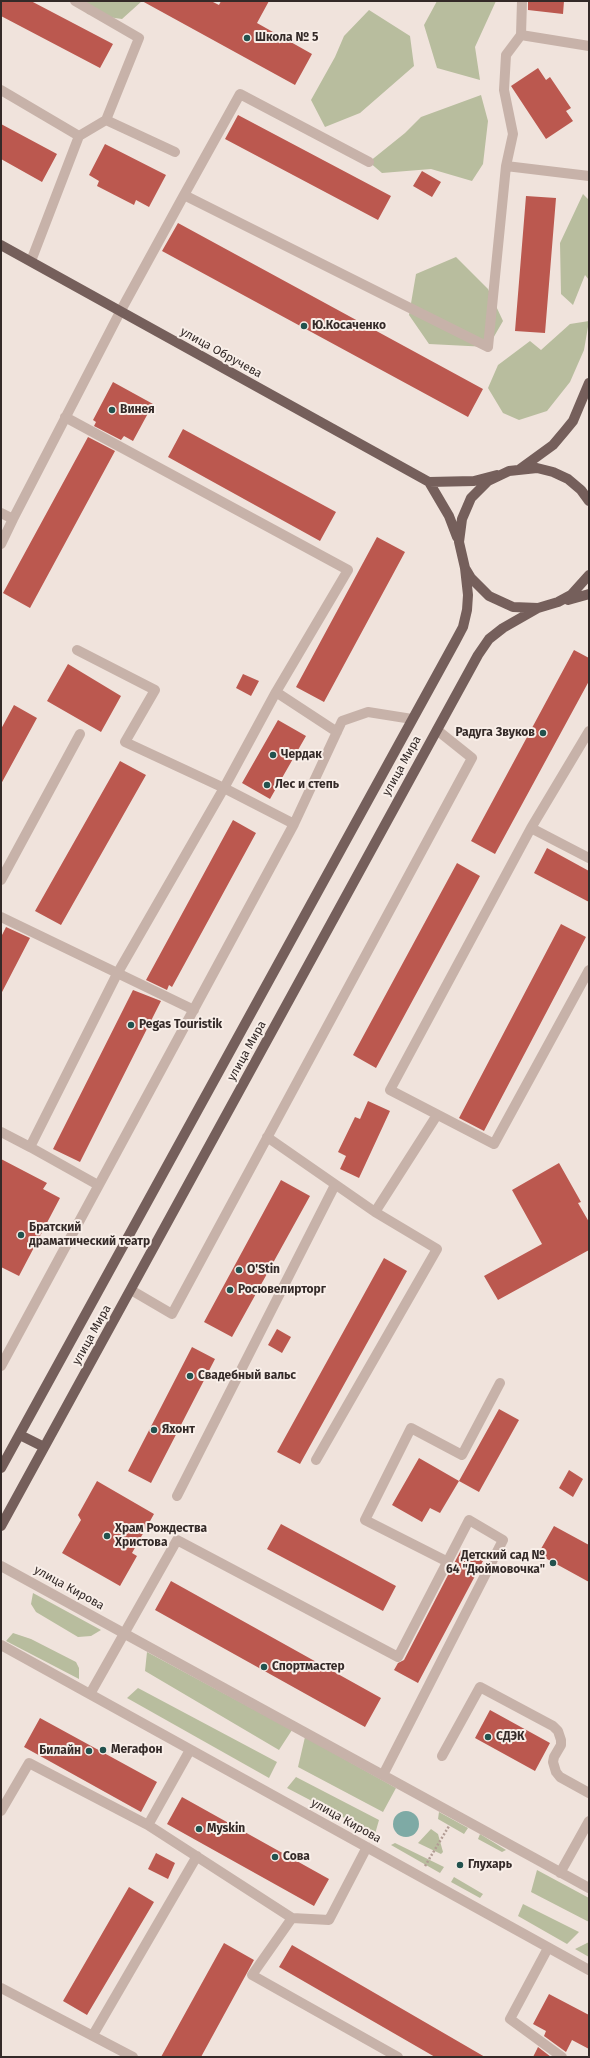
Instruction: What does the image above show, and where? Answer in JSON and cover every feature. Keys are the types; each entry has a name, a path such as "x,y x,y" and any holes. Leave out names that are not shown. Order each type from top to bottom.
{"main road":[{"name":"улица Обручева","path":"1,245 429,482"},
{"path":"520,469 553,445 564,432 572,420 589,382"},
{"path":"459,542 449,516 429,482 474,481 520,469 537,468 553,472 568,479 581,490 589,502"},
{"path":"459,542 462,519 472,498 488,481 497,476"},
{"name":"улица Мира","path":"1,1468 463,626 468,610 468,595 465,568 459,542"},
{"path":"465,568 480,588 489,596 512,607 538,608 589,594"},
{"path":"558,602 576,590 589,575"},
{"name":"улица Мира","path":"1,1526 478,656 489,639 503,628 538,608"},
{"path":"20,1435 44,1447"}],"street":[{"path":"31,261 79,136 106,120 138,38 75,1"},
{"path":"184,195 488,348 506,166 513,134 504,90 506,55 521,35 522,1"},
{"path":"521,35 589,46"},
{"path":"1,90 79,136"},
{"path":"1,544 120,312 240,94 369,162"},
{"path":"106,120 175,152"},
{"path":"506,166 589,176"},
{"path":"30,1147 118,974 224,788 276,692 348,570 65,417"},
{"path":"1,513 13,519"},
{"path":"78,650 155,690 125,742 224,788 294,824"},
{"path":"276,692 337,732"},
{"path":"1,1366 294,824 342,720 368,712 412,719"},
{"path":"131,1290 172,1314 472,758 437,730"},
{"path":"589,731 532,828 390,1090 494,1144 589,970"},
{"path":"1,880 80,734"},
{"path":"532,828 589,858"},
{"path":"1,917 194,1010"},
{"path":"375,1212 437,1114"},
{"path":"1,1132 98,1185"},
{"path":"267,1137 375,1212 437,1249 316,1460"},
{"path":"177,1496 335,1185"},
{"path":"448,1562 365,1520 411,1428 462,1455 500,1383"},
{"path":"90,1694 177,1540 398,1658 469,1520 503,1540 383,1775"},
{"name":"улица Кирова","path":"1,1566 589,1888"},
{"name":"улица Кирова","path":"1,1645 589,1970"},
{"path":"442,1756 480,1687 553,1726 558,1731 561,1740 553,1762 556,1772 560,1777 589,1793"},
{"path":"148,1825 190,1750"},
{"path":"1,1811 29,1763 148,1825 292,1918 329,1920 367,1847"},
{"path":"560,1872 589,1821"},
{"path":"93,2035 197,1856"},
{"path":"292,1918 252,1975 398,2057"},
{"path":"548,1948 510,2019 562,2057"},
{"path":"1,1988 134,2057"}],"path":[{"path":"419,1876 456,1815"}],"green space":[{"path":"84,1 142,1 122,19 87,14"},
{"path":"437,1 496,1 475,47 480,80 437,68 424,25"},
{"path":"369,10 410,36 414,66 360,113 325,127 311,100 335,57 344,36"},
{"path":"481,95 488,121 483,164 472,181 431,169 382,173 369,162 405,133 421,117"},
{"path":"583,194 589,200 589,280 585,275 573,305 561,294 560,243"},
{"path":"456,257 488,289 503,321 488,347 429,344 409,315 416,274"},
{"path":"589,321 584,350 570,382 547,411 519,420 503,413 488,388 498,365 530,341 541,350 570,324"},
{"path":"33,1593 101,1630 91,1636 78,1637 36,1612 31,1604"},
{"path":"13,1633 31,1639 76,1662 79,1668 79,1679 6,1641"},
{"path":"147,1652 292,1730 279,1750 145,1671"},
{"path":"138,1688 277,1762 269,1778 127,1698"},
{"path":"305,1737 396,1788 383,1812 298,1767"},
{"path":"296,1777 379,1820 375,1834 287,1788"},
{"path":"439,1812 468,1828 464,1834 438,1819"},
{"path":"431,1829 438,1834 443,1852 441,1854 418,1843"},
{"path":"480,1834 506,1850 502,1852 478,1839"},
{"path":"395,1843 444,1867 440,1873 391,1845"},
{"path":"537,1870 589,1898 589,1922 531,1892"},
{"path":"454,1877 483,1894 480,1898 451,1882"},
{"path":"523,1904 579,1932 567,1944 518,1916"},
{"path":"589,1942 589,1957 575,1949"}],"water":[{"path":"406,1811 415,1815 419,1824 415,1833 406,1837 397,1833 393,1824 397,1815"}],"building":[{"path":"1,1 31,1 113,44 100,68 1,16"},
{"name":"Школа № 5","path":"142,1 211,1 219,5 221,1 269,1 257,23 312,54 295,85"},
{"path":"528,1 564,1 563,14 528,10"},
{"path":"538,68 546,80 550,77 571,108 566,111 573,121 546,139 511,86"},
{"path":"238,115 391,196 378,220 225,139"},
{"path":"1,124 57,154 42,182 1,159"},
{"path":"105,144 166,175 149,207 136,200 134,205 97,186 99,181 89,175"},
{"path":"422,171 441,182 432,197 413,186"},
{"path":"526,196 556,198 545,333 515,331"},
{"path":"178,223 483,389 468,417 162,251"},
{"path":"113,382 153,404 133,441 124,436 121,440 94,426 96,422 93,420"},
{"path":"183,429 336,512 320,541 168,457"},
{"path":"88,437 115,451 30,608 3,593"},
{"path":"377,537 405,552 324,702 296,687"},
{"path":"574,650 589,658 589,681 495,854 471,841"},
{"path":"68,664 121,696 101,732 47,701"},
{"path":"243,674 259,681 251,696 236,688"},
{"path":"14,705 37,718 1,784 1,729"},
{"path":"278,720 306,736 270,799 242,783"},
{"path":"120,761 146,775 61,925 35,911"},
{"path":"233,820 256,833 172,987 169,985 167,990 146,980"},
{"path":"547,848 589,871 589,902 534,873"},
{"path":"457,863 480,876 376,1068 353,1055"},
{"path":"561,924 586,937 484,1131 459,1118"},
{"path":"6,927 30,938 1,994 1,937"},
{"path":"133,990 161,1001 80,1162 53,1149"},
{"path":"368,1101 390,1111 359,1178 340,1169 346,1156 338,1152 355,1117 360,1119"},
{"name":"Братский драматический театр","path":"1,1159 47,1183 43,1189 60,1198 19,1276 1,1267"},
{"path":"559,1163 581,1202 578,1203 589,1222 589,1250 498,1300 484,1276 542,1244 512,1190"},
{"path":"281,1180 310,1196 232,1337 204,1322"},
{"path":"384,1258 407,1271 300,1464 277,1452"},
{"path":"277,1329 291,1337 282,1353 268,1345"},
{"path":"192,1347 215,1359 151,1483 128,1471"},
{"path":"499,1409 519,1420 479,1492 459,1481"},
{"path":"419,1458 459,1481 440,1513 430,1508 422,1522 392,1505"},
{"path":"569,1470 583,1479 573,1497 559,1488"},
{"name":"Храм Рождества Христова","path":"97,1481 154,1514 132,1553 137,1556 120,1586 62,1553 81,1520 78,1515"},
{"path":"281,1524 396,1586 383,1611 267,1549"},
{"path":"554,1526 589,1545 589,1582 538,1554"},
{"path":"461,1550 483,1561 418,1683 394,1670 398,1663 404,1660"},
{"path":"171,1581 381,1698 365,1727 155,1610"},
{"path":"490,1710 550,1743 535,1771 475,1738"},
{"path":"40,1718 157,1782 141,1812 24,1747"},
{"path":"182,1797 329,1879 314,1906 167,1824"},
{"path":"156,1853 175,1863 168,1879 148,1869"},
{"path":"129,1887 154,1902 87,2015 63,2001"},
{"path":"224,1943 254,1960 201,2057 161,2057"},
{"path":"292,1945 485,2057 435,2057 279,1967"},
{"path":"549,1994 589,2015 589,2049 572,2040 566,2052 544,2036 546,2031 533,2024"},
{"path":"538,2047 551,2057 533,2057"}],"place":[{"name":"Школа № 5","path":"247,38"},
{"name":"Ю.Косаченко","path":"304,326"},
{"name":"Винея","path":"112,410"},
{"name":"Радуга Звуков","path":"543,733"},
{"name":"Чердак","path":"273,755"},
{"name":"Лес и степь","path":"267,785"},
{"name":"Pegas Touristik","path":"131,1025"},
{"name":"Братский драматический театр","path":"21,1235"},
{"name":"O'Stin","path":"239,1270"},
{"name":"Росювелирторг","path":"230,1290"},
{"name":"Свадебный вальс","path":"190,1376"},
{"name":"Яхонт","path":"154,1430"},
{"name":"Храм Рождества Христова","path":"107,1536"},
{"name":"Детский сад № 64 \"Дюймовочка\"","path":"553,1563"},
{"name":"Спортмастер","path":"264,1667"},
{"name":"СДЭК","path":"488,1737"},
{"name":"Мегафон","path":"103,1750"},
{"name":"Билайн","path":"89,1751"},
{"name":"Myskin","path":"199,1829"},
{"name":"Сова","path":"275,1857"},
{"name":"Глухарь","path":"460,1865"}]}
